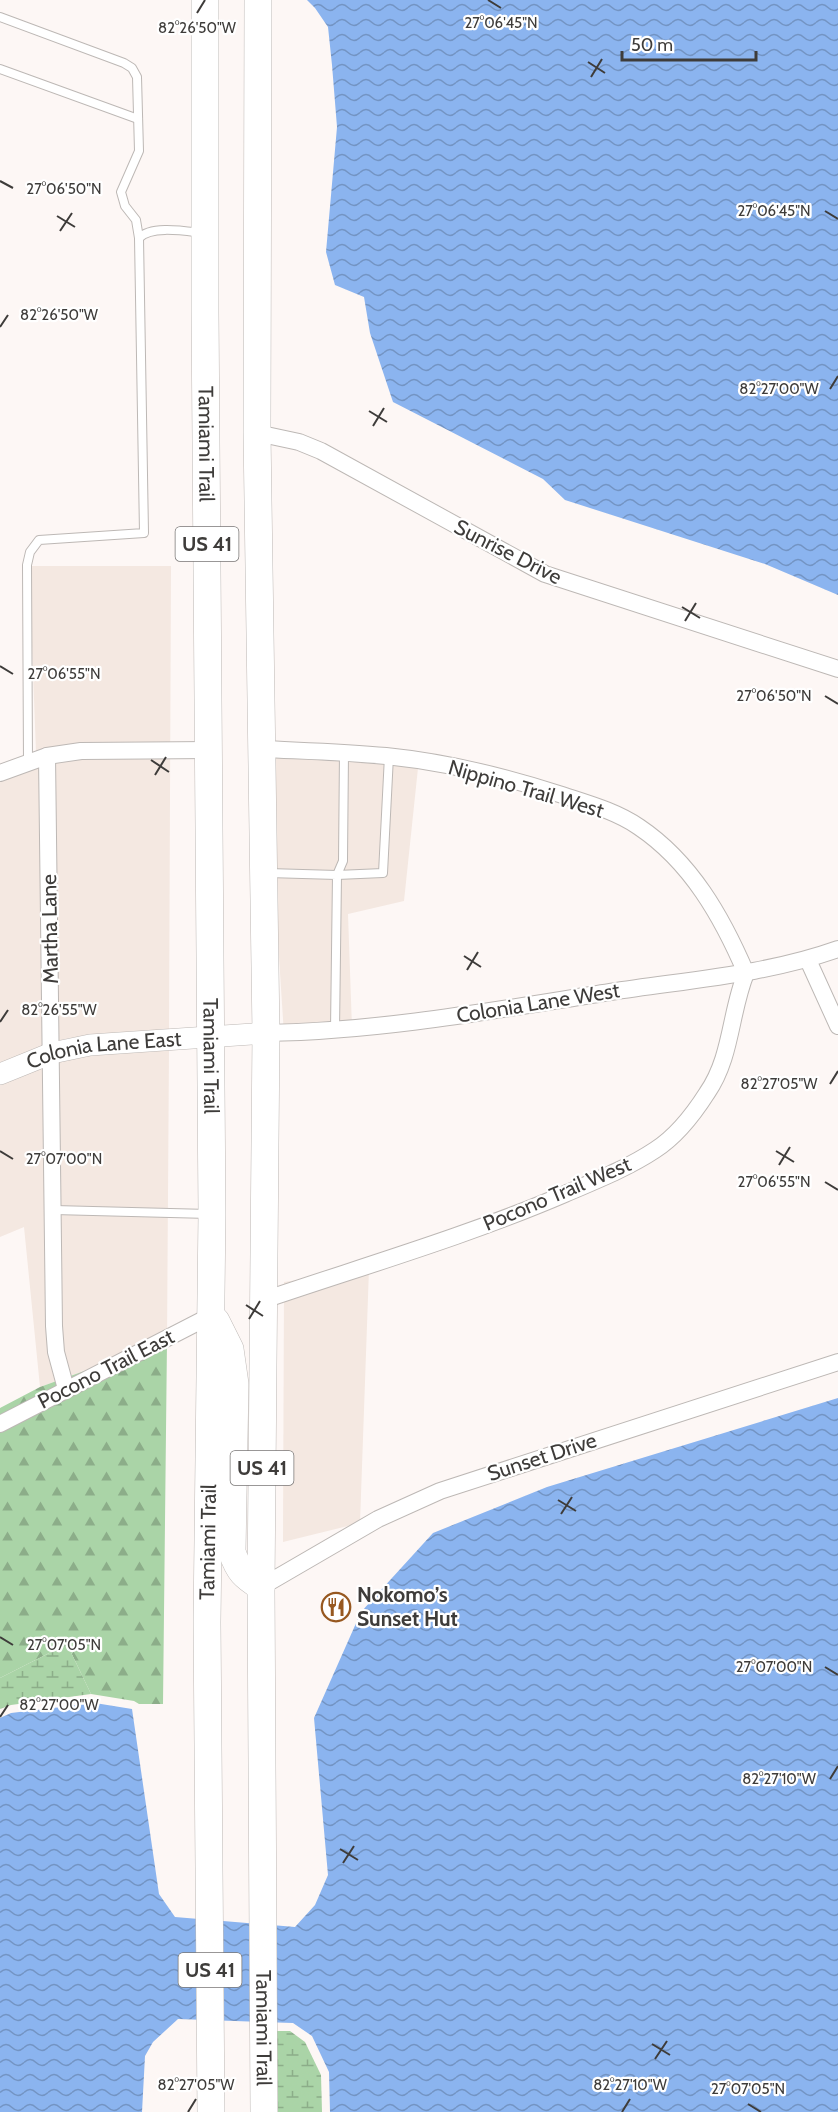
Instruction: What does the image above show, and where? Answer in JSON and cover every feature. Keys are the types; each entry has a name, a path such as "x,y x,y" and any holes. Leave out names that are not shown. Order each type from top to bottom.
{"main road":[{"name":"Tamiami Trail","path":"205,0 212,1214 207,1622 211,2112"},
{"name":"Tamiami Trail","path":"258,0 257,433 266,1034 261,1587 264,2112"},
{"path":"212,1315 230,1349 235,1384 232,1552 237,1568 245,1577 261,1587"}],"street":[{"name":"Sunrise Drive","path":"257,433 298,442 321,451 545,574 838,669"},
{"name":"Nippino Trail West","path":"263,749 345,752 438,764 493,775 613,813 639,827 681,864 701,889 733,942 746,973"},
{"path":"0,772 47,756 81,750 210,750"},
{"name":"Martha Lane","path":"47,756 54,1326 56,1352 66,1389"},
{"name":"Colonia Lane West","path":"266,1034 335,1031 441,1018 746,973 808,960 838,949"},
{"path":"808,960 838,1026"},
{"name":"Pocono Trail West","path":"264,1300 516,1215 656,1150 674,1136 689,1119 720,1072 735,1004 746,973"},
{"name":"Colonia Lane East","path":"0,1074 52,1053 90,1045 266,1034"},
{"name":"Pocono Trail East","path":"0,1424 212,1315"},
{"name":"Sunset Drive","path":"261,1587 378,1519 440,1491 838,1362"}],"lane":[{"path":"0,17 124,63 132,68 137,77 138,151 121,192 125,206 136,219 139,238 144,533 39,540 30,552 27,565 28,762"},
{"path":"0,69 138,119"},
{"path":"139,238 144,233 169,230 205,233"},
{"path":"335,1031 337,875 343,861 345,752"},
{"path":"264,873 337,875 383,873 389,756"},
{"path":"54,1210 212,1214"}],"shaded area":[{"path":"29,566 171,566 169,1030 69,1038 49,1043 0,1063 0,768 36,752"},
{"path":"272,742 418,768 404,901 348,914 352,1028 284,1035 274,879"},
{"path":"169,1050 167,1341 40,1387 24,1227 0,1237 0,1084 54,1063 90,1055"},
{"path":"369,1269 360,1523 283,1542 284,1282"}],"green space":[{"path":"167,1341 163,1704 139,1704 134,1701 91,1694 67,1644 0,1678 0,1408 40,1387"},
{"path":"67,1644 91,1694 11,1705 0,1709 0,1678"},
{"path":"273,2031 290,2031 305,2042 321,2075 322,2112 274,2112"}],"water":[{"path":"307,0 838,0 838,595 765,564 565,500 543,479 393,402 370,333 364,297 335,285 326,252 337,127 328,27"},
{"path":"838,1398 838,2112 330,2112 329,2072 312,2036 293,2023 178,2019 153,2042 145,2056 142,2112 0,2112 0,1718 11,1713 95,1703 132,1709 159,1894 175,1917 295,1927 315,1905 328,1875 314,1718 361,1612 433,1533 547,1487"}],"place":[{"name":"Nokomo’s Sunset Hut","path":"336,1607"}]}
